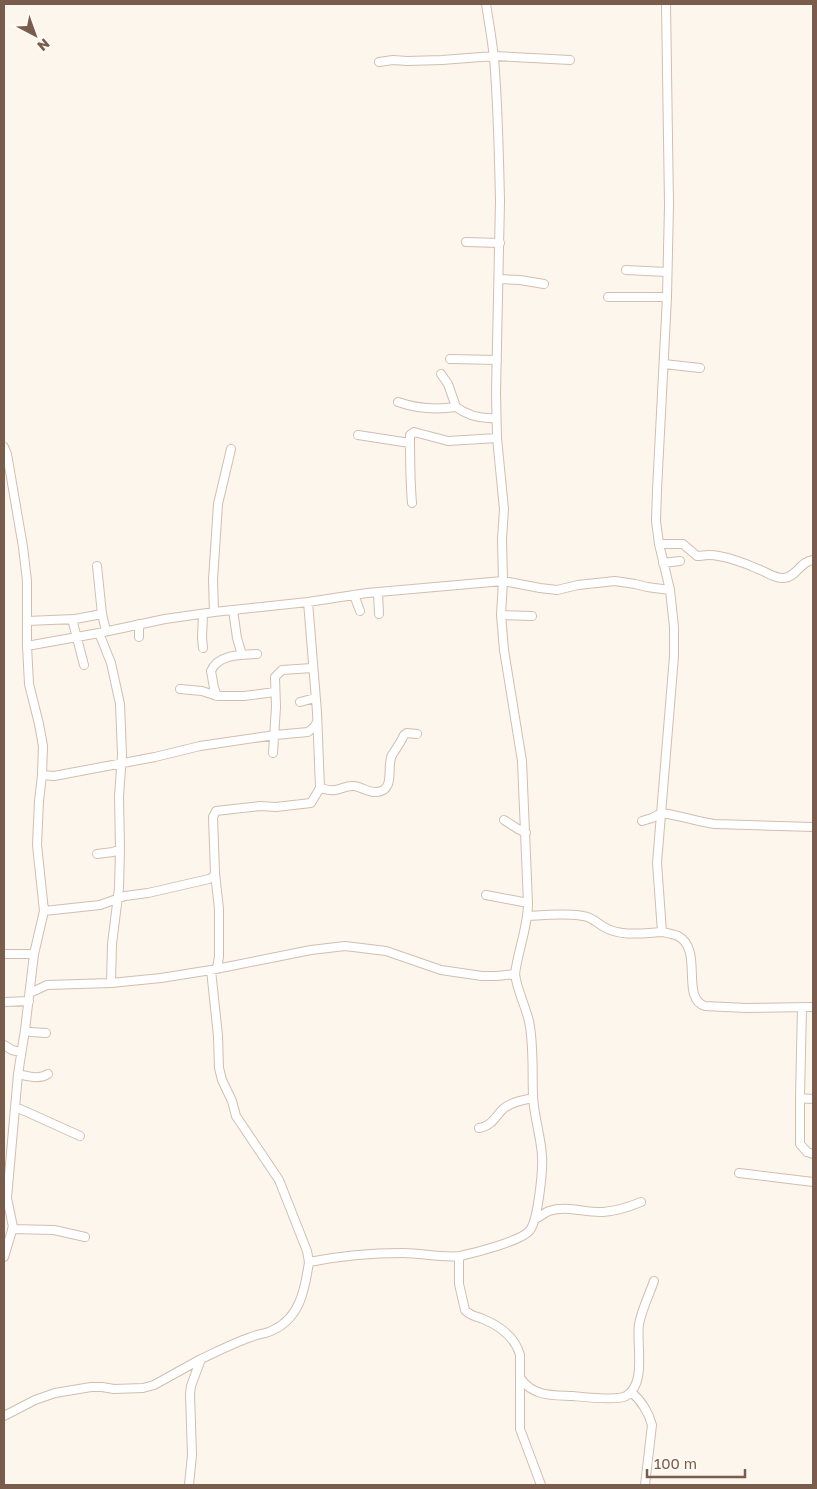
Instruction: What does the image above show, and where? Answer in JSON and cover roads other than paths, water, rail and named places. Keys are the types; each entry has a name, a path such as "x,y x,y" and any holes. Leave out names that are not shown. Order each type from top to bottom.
{"street":[{"path":"309,1262 371,1254 404,1253 459,1256 509,1243 524,1236 530,1231 535,1219 537,1206 542,1156 533,1098 533,1054 528,1021 515,974 528,916 526,833 522,761 504,650 501,615 504,509 496,418 500,243 499,161 494,56 486,4"},
{"path":"662,932 657,863 674,667 674,627 670,590 659,544 656,521 668,297 669,205 666,4"},
{"path":"379,62 494,56 570,60"},
{"path":"466,242 500,243"},
{"path":"626,270 667,272"},
{"path":"499,279 544,284"},
{"path":"608,296 668,297"},
{"path":"450,359 497,360"},
{"path":"664,364 700,368"},
{"path":"441,374 448,384 456,407"},
{"path":"398,402 432,410 456,407 469,415 496,418"},
{"path":"412,503 410,435 414,432 448,442 497,438"},
{"path":"358,436 410,443"},
{"path":"4,446 23,547 26,581 29,684 40,724 43,746 37,845 44,911 34,954 26,1030 18,1074 7,1198 12,1229 4,1258"},
{"path":"214,612 213,580 218,504 230,449"},
{"path":"659,544 683,544 697,556 717,556 760,569 779,578 790,576 803,564 813,560"},
{"path":"663,563 680,561"},
{"path":"97,566 102,632 120,704 120,849 118,899 112,944 111,983"},
{"path":"27,646 76,638 165,619 214,612 378,592 502,581 557,590 571,586 615,581 670,590"},
{"path":"378,592 379,614"},
{"path":"354,595 360,611"},
{"path":"4,1416 35,1400 55,1393 91,1387 114,1389 143,1388 154,1385 201,1359 254,1336 275,1330 290,1319 301,1300 309,1262 307,1251 278,1180 236,1116 219,1068 214,969 219,958 219,909 215,873 213,817 216,810 312,803 320,788 308,602"},
{"path":"233,610 242,655"},
{"path":"27,621 72,619 102,614"},
{"path":"203,615 203,648"},
{"path":"501,615 532,616"},
{"path":"72,619 84,665"},
{"path":"139,624 139,637"},
{"path":"217,696 212,678 211,670 213,666 219,660 257,654"},
{"path":"273,753 276,677 282,670 312,668"},
{"path":"180,689 202,691 217,696 244,696 275,692"},
{"path":"300,702 315,698"},
{"path":"42,775 54,776 100,768 121,759 131,761 200,746 308,732 317,722"},
{"path":"308,732 317,739"},
{"path":"320,788 335,791 353,786 371,792 378,792 384,789 390,780 390,761 392,755 404,735 407,733 417,734"},
{"path":"642,821 661,813 715,824 813,827"},
{"path":"504,820 526,833"},
{"path":"97,854 120,849"},
{"path":"44,911 100,905 125,896 148,893 204,880 213,877 215,873"},
{"path":"486,895 528,903"},
{"path":"528,916 570,914 586,916 614,932 627,934 662,932 678,936 689,949 694,997 700,1005 746,1008 813,1007"},
{"path":"32,976 39,982 47,985 111,983 161,978 311,950 345,946 391,953 441,970 482,976 515,974"},
{"path":"4,954 34,954"},
{"path":"4,1002 29,997 47,985"},
{"path":"802,1007 800,1144 807,1152 813,1154"},
{"path":"26,1030 46,1033"},
{"path":"4,1045 12,1050 21,1052"},
{"path":"18,1074 38,1078 48,1074"},
{"path":"479,1128 491,1124 509,1105 520,1100 533,1098"},
{"path":"800,1098 813,1099"},
{"path":"15,1107 80,1136"},
{"path":"739,1173 813,1182"},
{"path":"535,1219 546,1212 569,1208 605,1212 641,1202"},
{"path":"537,1206 546,1212"},
{"path":"12,1229 54,1230 85,1237"},
{"path":"459,1256 459,1284 465,1310 473,1316 488,1321 511,1337 518,1347 521,1380 520,1429 541,1485"},
{"path":"521,1380 532,1391 548,1394 625,1398 636,1386 640,1363 639,1326 642,1312 654,1281"},
{"path":"189,1485 192,1454 190,1394 201,1359"},
{"path":"631,1392 637,1396 652,1425 645,1485"}]}
